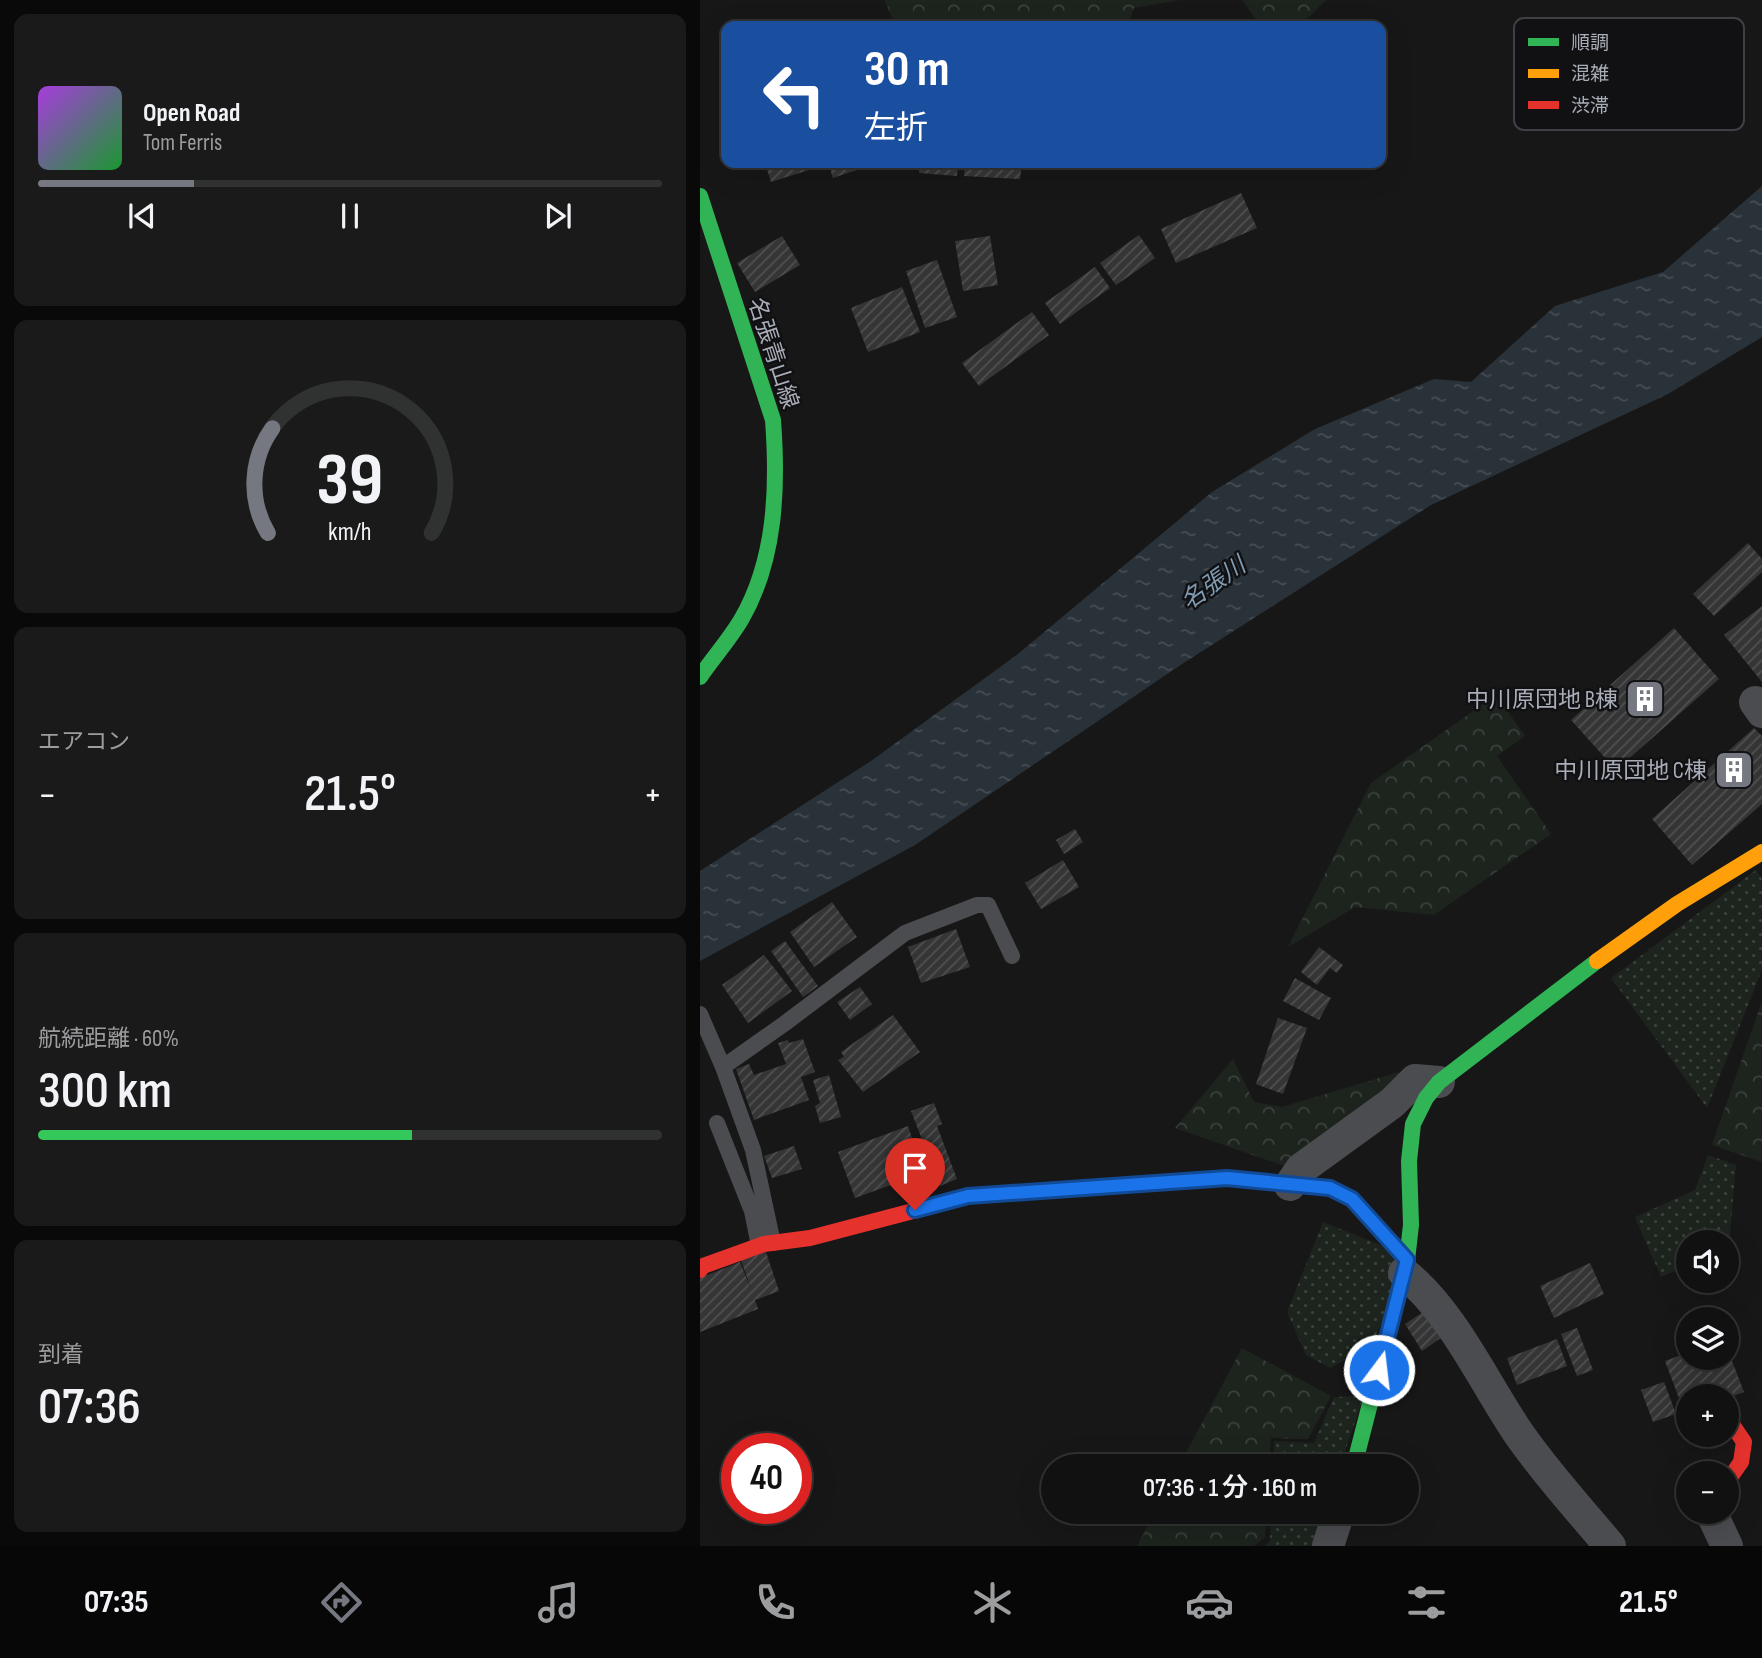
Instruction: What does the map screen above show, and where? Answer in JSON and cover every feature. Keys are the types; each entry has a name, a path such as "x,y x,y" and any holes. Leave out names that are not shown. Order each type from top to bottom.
{"street":[{"name":"名張青山線","path":"700,196 773,419 776,459 774,517 757,586 741,620 700,677"},
{"path":"1357,1454 1406,1267 1411,1225 1409,1161 1413,1124 1426,1098 1439,1082 1635,931 1727,871 1762,852"},
{"path":"1290,1185 1301,1169 1392,1103 1415,1080 1439,1082"},
{"path":"700,1269 766,1244 810,1238 968,1196 1227,1178 1330,1188 1352,1199 1406,1267 1480,1369 1542,1466 1610,1546"},
{"path":"1739,1435 1744,1442 1739,1465"},
{"path":"1328,1546 1335,1524"},
{"path":"1717,1524 1727,1546"}],"lane":[{"path":"723,1067 905,933 977,905 988,905 1012,956"},
{"path":"700,1014 723,1067 752,1150 766,1244"},
{"path":"717,1123 766,1244"}],"green space":[{"path":"885,0 1180,0 1134,8 1129,21 893,21"},
{"path":"1242,0 1326,0 1305,21 1257,21"},
{"path":"1496,695 1525,736 1497,756 1551,834 1434,915 1355,907 1288,947 1371,783"},
{"path":"1756,870 1762,879 1762,970 1707,1108 1611,978"},
{"path":"1762,1001 1762,1162 1712,1145"},
{"path":"1233,1059 1254,1102 1282,1107 1399,1072 1402,1082 1287,1167 1175,1128"},
{"path":"1708,1155 1736,1165 1730,1230 1676,1230 1676,1271 1661,1277 1635,1217 1695,1190"},
{"path":"1323,1222 1408,1256 1372,1346 1330,1368 1306,1355 1287,1312"},
{"path":"1242,1348 1331,1396 1308,1439 1271,1438 1270,1454 1185,1454"},
{"path":"1364,1396 1344,1454 1273,1454 1274,1441 1314,1443 1334,1397"},
{"path":"1149,1524 1266,1524 1265,1537 1254,1546 1137,1546"},
{"path":"1271,1524 1321,1524 1314,1546 1265,1546 1270,1541"}],"water":[{"name":"名張川","path":"1762,186 1762,337 1668,394 1431,505 1182,664 915,845 700,961 700,871 871,761 1018,654 1212,492 1315,429 1434,379 1471,382 1555,306 1663,272"}],"building":[{"path":"767,168 809,170 771,182"},
{"path":"830,168 862,168 833,178"},
{"path":"920,168 958,168 957,176 919,173"},
{"path":"965,168 1021,168 1020,179 964,176"},
{"path":"1241,193 1257,228 1176,263 1161,229"},
{"path":"1139,235 1155,258 1116,285 1100,263"},
{"path":"782,236 800,265 755,292 737,263"},
{"path":"990,236 998,285 963,291 955,241"},
{"path":"937,260 957,317 925,328 906,271"},
{"path":"1095,267 1110,288 1060,324 1045,303"},
{"path":"902,287 920,332 868,352 851,308"},
{"path":"1032,312 1049,335 979,386 962,363"},
{"path":"1748,543 1762,559 1762,572 1714,616 1693,594"},
{"path":"1762,606 1762,682 1724,635"},
{"name":"中川原団地 B棟","path":"1674,628 1719,679 1616,770 1571,720"},
{"name":"中川原団地 C棟","path":"1754,728 1762,736 1762,804 1692,865 1652,819"},
{"path":"1075,829 1083,842 1064,854 1056,840"},
{"path":"1063,860 1079,887 1041,909 1025,883"},
{"path":"832,902 857,937 814,967 790,932"},
{"path":"956,929 970,967 921,983 908,947"},
{"path":"785,941 818,986 803,997 771,951"},
{"path":"1319,947 1343,965 1337,973 1330,968 1317,985 1301,972"},
{"path":"764,955 792,991 748,1023 722,985"},
{"path":"1295,978 1331,998 1319,1020 1283,1001"},
{"path":"860,987 872,1004 850,1020 837,1002"},
{"path":"893,1015 920,1052 863,1092 838,1060 844,1057 841,1052"},
{"path":"1278,1018 1307,1028 1283,1094 1256,1084"},
{"path":"803,1039 815,1072 801,1077 809,1100 754,1120 736,1069 749,1064 754,1075 786,1064 778,1043"},
{"path":"829,1075 841,1117 820,1123 815,1106 820,1103 813,1080"},
{"path":"934,1103 942,1124 937,1126 957,1179 940,1186 911,1111"},
{"path":"908,1126 924,1173 855,1198 838,1152"},
{"path":"794,1146 802,1169 772,1178 764,1156"},
{"path":"766,1252 779,1291 755,1300 758,1309 700,1332 700,1278 740,1262 751,1289 741,1260"},
{"path":"1590,1263 1604,1294 1554,1318 1540,1286"},
{"path":"1423,1312 1441,1338 1422,1351 1405,1324"},
{"path":"1577,1328 1593,1370 1577,1376 1561,1334"},
{"path":"1557,1339 1567,1366 1517,1385 1507,1358"},
{"path":"1676,1357 1676,1370 1736,1370 1744,1392 1739,1394 1739,1384 1676,1384 1676,1390 1665,1361"},
{"path":"1664,1382 1676,1414 1653,1422 1641,1390"}],"traffic: fast":[{"path":"700,196 773,420 775,471 768,548 753,597 741,620 700,677"},
{"path":"1357,1454 1407,1260 1411,1225 1409,1161 1413,1124 1426,1098 1439,1082 1597,961"}],"traffic: slow":[{"path":"1597,961 1677,904 1762,852"},
{"path":"913,1211 968,1196 1227,1178 1274,1183"}],"traffic: jam":[{"path":"1274,1183 1330,1188 1352,1199 1407,1260"},
{"path":"700,1270 703,1266 764,1244 810,1238 913,1211"},
{"path":"1739,1435 1744,1442 1739,1465"}],"place":[{"name":"中川原団地 B棟","path":"1645,699"},
{"name":"中川原団地 C棟","path":"1734,770"}],"route":[{"path":"915,1210 968,1196 1227,1178 1330,1188 1352,1199 1407,1260 1379,1370"}]}
